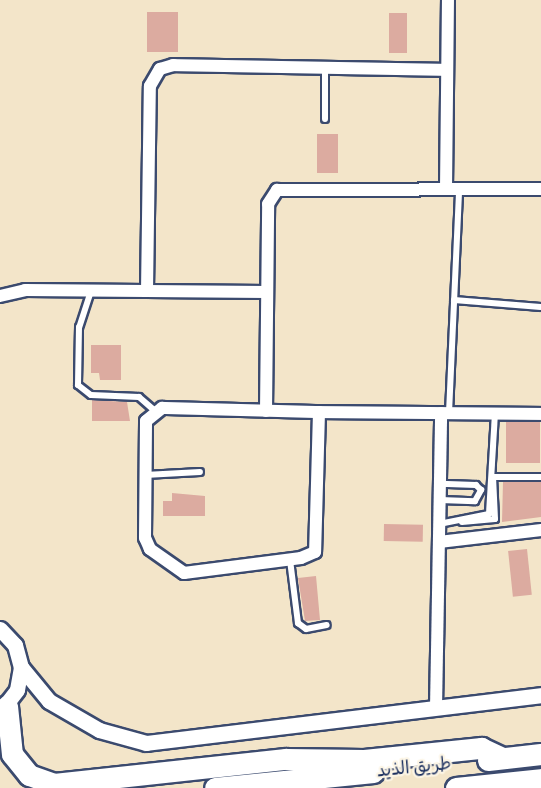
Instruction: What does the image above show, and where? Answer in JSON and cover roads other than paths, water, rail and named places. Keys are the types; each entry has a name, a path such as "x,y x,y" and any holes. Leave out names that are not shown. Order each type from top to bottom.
{"highway":[{"path":"5,707 12,754 29,775 54,784 286,759 364,760 481,748 502,758"},
{"name":"طريق الذيد","path":"215,788 541,754"},
{"name":"طريق الذيد","path":"456,788 541,779"}],"street":[{"path":"448,0 447,70 452,189"},
{"path":"147,291 150,86 155,74 173,65 447,70"},
{"path":"266,411 268,204 277,190 541,189"},
{"path":"0,283 25,290"},
{"path":"0,296 25,290 267,292"},
{"path":"319,412 317,547 307,557 175,570 146,542 146,421 154,410 541,414"},
{"path":"436,708 440,483 445,413"},
{"path":"439,542 541,530"},
{"path":"0,629 15,645 21,668 49,701 99,730 146,743 541,695"},
{"path":"5,707 21,668"},
{"path":"5,707 49,701"}],"lane":[{"path":"325,68 325,119"},
{"path":"445,413 454,300 452,189"},
{"path":"92,290 80,327 78,386 91,395 139,397 154,410"},
{"path":"454,300 541,307"},
{"path":"439,524 488,516 493,477 495,414"},
{"path":"145,475 200,472"},
{"path":"493,477 541,477"},
{"path":"440,483 476,484 480,490 475,501 440,500"},
{"path":"290,560 298,623 306,629 327,625"}]}
